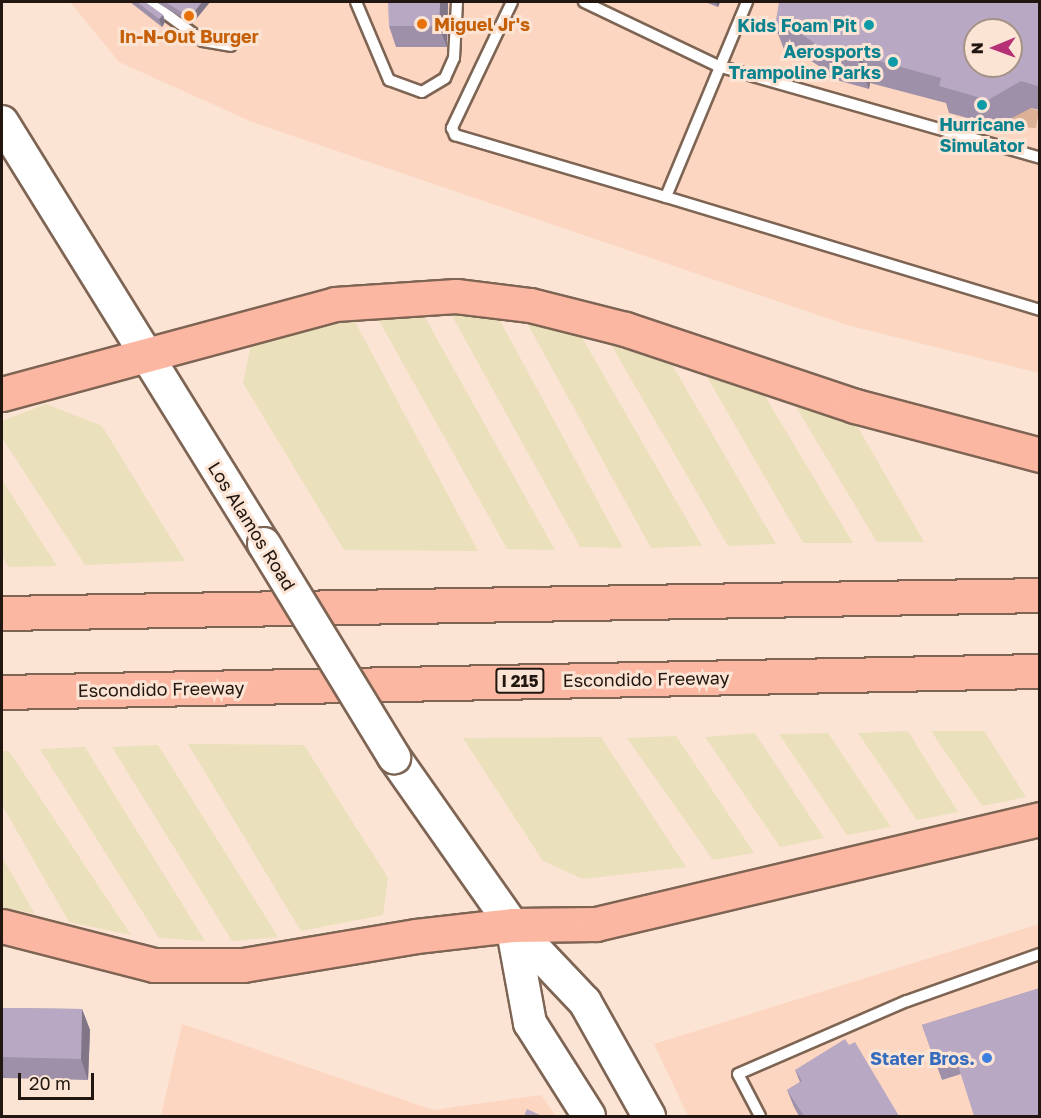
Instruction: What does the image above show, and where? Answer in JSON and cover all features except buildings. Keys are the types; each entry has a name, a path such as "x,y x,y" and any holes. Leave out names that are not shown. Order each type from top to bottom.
{"highway":[{"path":"2,394 335,304 456,296 530,305 625,329 855,406 1040,455"},
{"path":"2,613 1040,595"},
{"name":"Escondido Freeway","path":"2,692 1040,671"},
{"path":"2,926 154,964 243,965 512,925 596,924 1040,819"}],"main road":[{"name":"Los Alamos Road","path":"2,122 394,757 512,925 585,1002 649,1116"},
{"name":"Los Alamos Road","path":"512,925 530,1023 589,1116"}],"lane":[{"path":"150,2 203,41 231,46"},
{"path":"356,2 389,80 422,92 445,78 454,58 457,2"},
{"path":"512,2 452,128 455,135 1040,310"},
{"path":"584,2 718,66 1040,158"},
{"path":"666,197 718,66 747,2"},
{"path":"760,1116 738,1074 907,1001 1040,954"}],"shaded area":[{"path":"70,2 1039,2 1039,373 847,325 252,122 119,62"},
{"path":"1031,108 1039,111 1036,128 997,126 999,118"},
{"path":"1039,924 1039,1116 688,1116 654,1044"},
{"path":"182,1024 433,1110 541,1095 556,1116 161,1116"}],"sand":[{"path":"423,314 555,550 507,549 377,317"},
{"path":"451,314 497,315 623,548 580,547"},
{"path":"354,320 478,551 344,550 243,383 251,345"},
{"path":"526,321 580,334 702,546 651,548"},
{"path":"610,343 670,361 776,544 728,546"},
{"path":"703,370 760,388 853,543 803,543"},
{"path":"792,400 852,417 924,542 877,542"},
{"path":"46,404 102,426 185,561 85,565 2,438 2,421"},
{"path":"2,480 57,566 9,567 2,556"},
{"path":"908,731 958,812 917,820 858,733"},
{"path":"931,731 984,731 1026,797 982,806"},
{"path":"755,733 824,838 780,847 705,737"},
{"path":"828,733 891,827 847,835 779,734"},
{"path":"676,736 754,853 713,860 627,738"},
{"path":"601,737 686,867 583,879 543,861 463,738"},
{"path":"188,744 304,745 388,878 383,915 301,931"},
{"path":"158,745 278,937 232,941 112,747"},
{"path":"85,747 205,941 159,938 40,749"},
{"path":"2,751 9,751 131,935 69,922 2,805"},
{"path":"2,857 35,914 2,907"}],"place":[{"name":"In-N-Out Burger","path":"189,16"},
{"name":"Miguel Jr's","path":"422,24"},
{"name":"Kids Foam Pit","path":"869,25"},
{"name":"Aerosports Trampoline Parks","path":"893,62"},
{"name":"Hurricane Simulator","path":"982,105"},
{"name":"Stater Bros.","path":"987,1058"}]}
